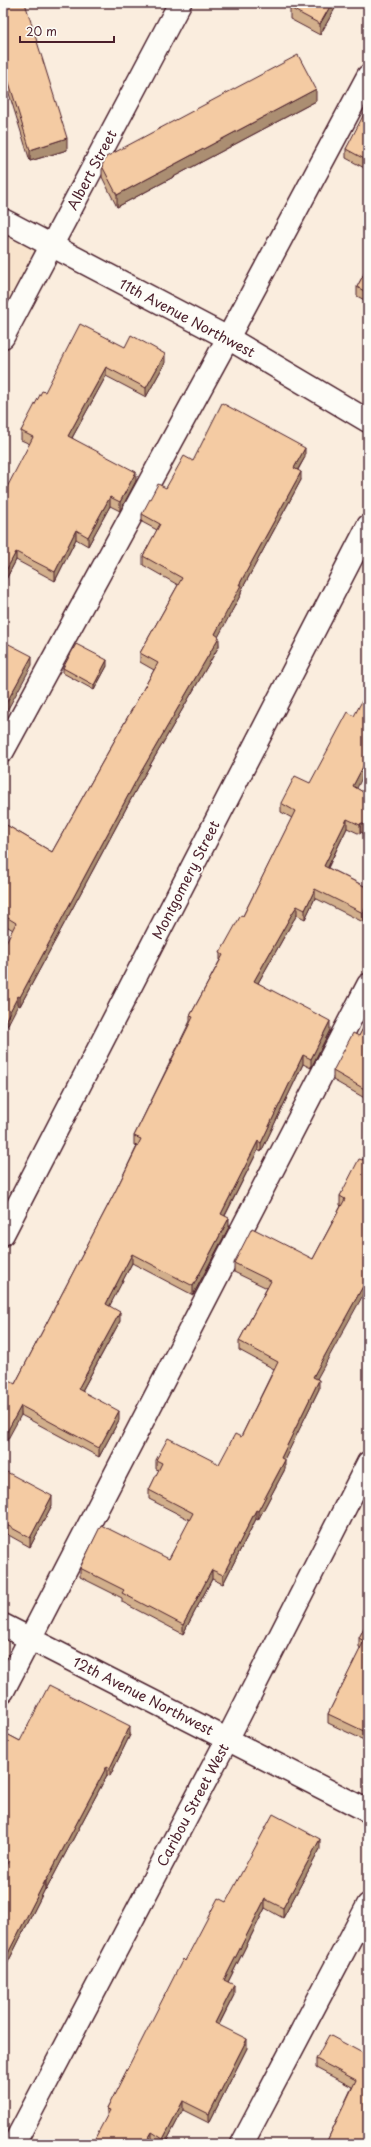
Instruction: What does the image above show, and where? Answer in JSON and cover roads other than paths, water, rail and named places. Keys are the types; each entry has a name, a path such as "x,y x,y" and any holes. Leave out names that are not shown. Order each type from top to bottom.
{"street":[{"name":"Albert Street","path":"3,337 180,3"},
{"path":"3,751 228,338 368,76"},
{"name":"11th Avenue Northwest","path":"3,220 51,247 228,338 368,421"},
{"name":"Montgomery Street","path":"3,1234 368,526"},
{"path":"3,1691 368,985"},
{"name":"Caribou Street West","path":"14,2144 228,1738 368,1463"},
{"name":"12th Avenue Northwest","path":"3,1625 30,1640 228,1738 368,1811"},
{"path":"242,2144 368,1905"}]}
